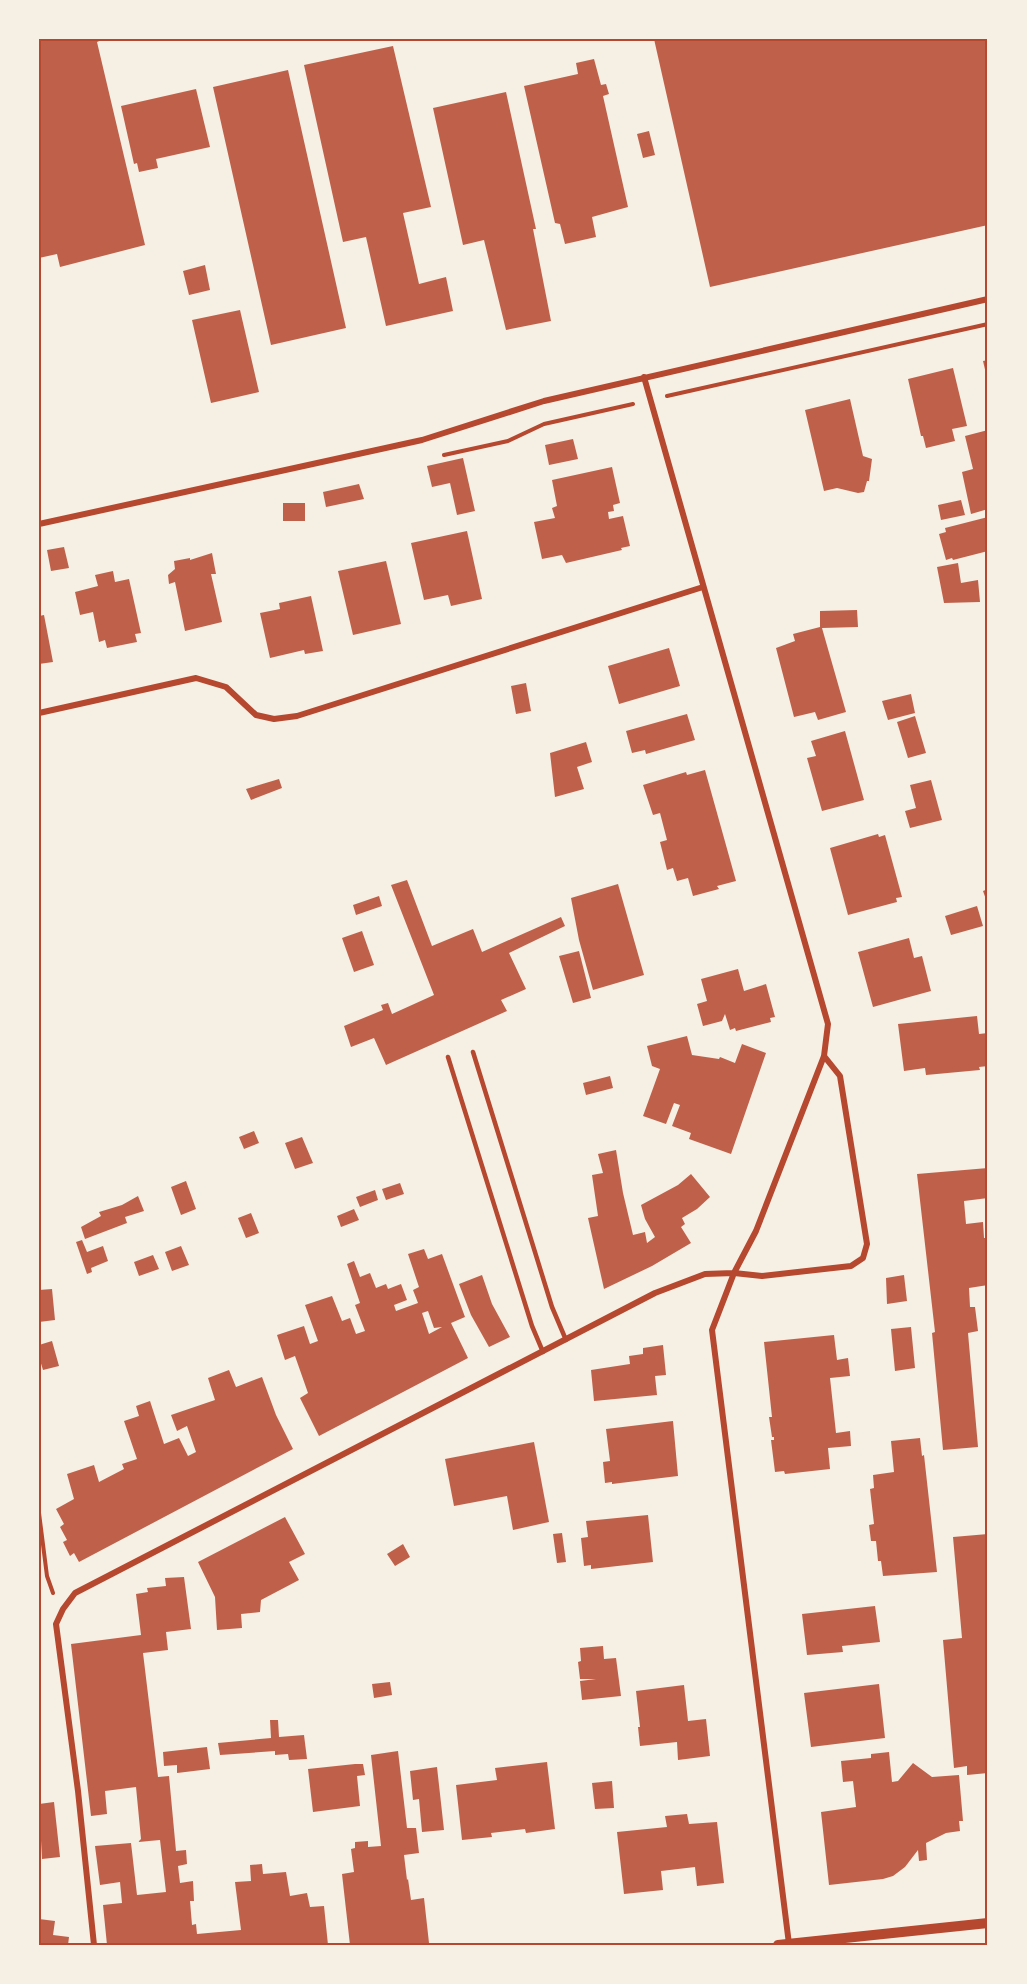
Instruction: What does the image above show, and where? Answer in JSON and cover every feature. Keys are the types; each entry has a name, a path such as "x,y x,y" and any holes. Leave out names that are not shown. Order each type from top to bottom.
{"street":[{"path":"39,524 422,440 544,401 988,299"},
{"path":"644,377 828,1024 824,1056 756,1231 734,1273 712,1330 777,1832 784,1944 988,1923"},
{"path":"39,712 196,678 226,687 256,715 274,719 297,716 703,587"},
{"path":"94,1945 78,1791 56,1624 63,1609 75,1593 656,1293 705,1274 734,1273 762,1276 851,1266 863,1258 867,1244 840,1076 824,1056"}],"lane":[{"path":"473,1052 552,1307 566,1340"},
{"path":"448,1057 532,1326 543,1352"}],"path":[{"path":"649,400 988,324"},
{"path":"39,1513 47,1576 54,1596 63,1609"}],"building":[{"path":"39,39 104,39 97,42 145,245 60,267 57,254 39,258"},
{"path":"654,39 988,39 988,225 710,287"},
{"path":"393,46 431,207 403,213 419,284 446,277 453,311 386,326 366,237 343,242 304,65"},
{"path":"594,59 601,85 606,84 609,94 603,96 628,207 592,217 596,237 565,244 560,224 555,223 524,86 578,74 576,63"},
{"path":"288,70 346,328 271,345 213,87"},
{"path":"196,89 210,147 156,159 158,168 139,172 137,163 134,164 121,106"},
{"path":"506,92 536,229 533,229 551,321 506,330 484,240 463,245 433,108"},
{"path":"649,131 655,155 643,158 637,134"},
{"path":"205,265 210,290 189,295 183,271"},
{"path":"240,310 259,392 211,403 192,320"},
{"path":"988,360 988,378 987,378 983,361"},
{"path":"953,368 967,426 952,429 955,441 926,448 923,436 921,436 908,379"},
{"path":"850,399 863,456 872,459 869,481 867,481 864,492 858,493 837,488 824,491 805,410"},
{"path":"988,430 988,509 971,514 962,472 973,469 965,436"},
{"path":"573,439 578,459 549,465 545,445"},
{"path":"463,458 475,511 457,515 450,483 432,487 427,466"},
{"path":"612,467 620,503 613,505 614,511 608,512 609,519 623,516 630,546 621,548 622,550 566,563 562,555 542,559 534,522 555,518 552,508 557,506 552,480"},
{"path":"359,484 364,499 326,507 323,492"},
{"path":"961,500 965,515 941,520 938,505"},
{"path":"283,503 305,503 305,521 283,521"},
{"path":"988,517 988,551 946,560 939,534 946,532 945,528"},
{"path":"467,531 482,599 451,606 448,595 424,600 411,543"},
{"path":"64,547 69,568 51,571 47,550"},
{"path":"212,553 216,574 211,574 222,622 185,631 175,582 169,584 168,575 175,569 174,561 190,558 190,560"},
{"path":"386,561 401,624 353,635 338,571"},
{"path":"958,563 961,583 978,580 980,602 944,603 937,567"},
{"path":"113,571 115,582 129,579 141,633 135,634 137,642 107,648 105,640 99,642 93,612 80,615 75,592 98,586 95,575"},
{"path":"311,596 323,651 305,654 304,650 270,658 260,613 280,609 279,603"},
{"path":"857,610 858,627 822,628 846,712 818,720 815,712 794,717 776,648 795,641 793,634 820,627 820,611"},
{"path":"44,615 53,662 39,664 39,616"},
{"path":"669,648 680,686 619,704 608,666"},
{"path":"526,683 531,711 516,714 511,686"},
{"path":"911,694 915,713 888,720 882,701"},
{"path":"687,714 695,740 646,754 645,750 632,753 626,731"},
{"path":"915,716 926,753 908,758 897,722"},
{"path":"845,731 864,800 822,811 807,758 816,756 811,741"},
{"path":"586,742 592,762 577,767 584,789 555,797 550,753"},
{"path":"705,770 736,881 717,886 719,889 693,896 688,878 677,881 673,868 667,870 660,842 667,840 660,813 653,815 643,785 686,772 687,775"},
{"path":"279,779 282,788 251,800 246,789"},
{"path":"931,780 942,820 910,828 905,811 916,808 910,785"},
{"path":"878,834 879,837 885,835 902,897 896,898 897,902 848,915 830,848"},
{"path":"407,880 432,946 473,929 482,952 561,917 565,926 509,953 526,989 501,1000 507,1011 386,1065 374,1038 351,1047 344,1026 383,1010 381,1005 388,1003 392,1014 434,995 391,885"},
{"path":"618,884 644,975 593,990 579,940 571,898"},
{"path":"988,889 988,905 983,891"},
{"path":"379,896 382,906 356,915 353,905"},
{"path":"977,906 983,926 951,935 945,916"},
{"path":"362,931 374,965 354,972 342,938"},
{"path":"909,938 914,958 922,956 931,991 873,1007 858,952"},
{"path":"579,951 591,998 573,1003 559,956"},
{"path":"738,969 744,991 766,984 775,1017 770,1018 771,1022 736,1031 735,1028 730,1030 725,1014 722,1021 703,1026 697,1004 707,1001 701,979"},
{"path":"977,1016 979,1034 988,1033 988,1066 979,1067 980,1070 926,1075 925,1068 904,1071 898,1024"},
{"path":"687,1036 692,1055 719,1059 720,1057 735,1063 742,1044 766,1053 731,1154 689,1139 691,1133 672,1126 680,1105 674,1103 666,1124 643,1116 660,1069 652,1066 647,1046"},
{"path":"610,1076 613,1088 586,1095 583,1083"},
{"path":"254,1131 259,1143 244,1149 239,1137"},
{"path":"302,1137 313,1163 295,1169 285,1143"},
{"path":"616,1150 633,1235 645,1232 647,1243 655,1237 645,1219 641,1205 678,1185 691,1174 710,1197 697,1209 682,1218 685,1224 681,1227 691,1243 652,1266 604,1289 588,1218 598,1216 592,1175 603,1173 598,1154"},
{"path":"988,1168 988,1198 964,1201 966,1224 983,1222 984,1238 988,1238 988,1285 969,1288 970,1307 975,1307 978,1331 968,1333 978,1447 943,1450 932,1333 935,1332 917,1174"},
{"path":"186,1181 196,1209 181,1215 171,1187"},
{"path":"400,1183 404,1194 386,1200 382,1189"},
{"path":"375,1190 378,1200 360,1207 356,1197"},
{"path":"138,1196 144,1211 125,1217 127,1223 85,1239 81,1227 101,1216 99,1212 122,1205"},
{"path":"354,1209 359,1220 341,1227 337,1216"},
{"path":"251,1213 259,1233 246,1238 238,1218"},
{"path":"82,1240 87,1252 103,1246 108,1261 91,1268 92,1272 87,1274 76,1242"},
{"path":"181,1246 189,1265 172,1271 165,1252"},
{"path":"424,1249 428,1259 442,1254 465,1317 451,1323 468,1358 319,1436 300,1398 308,1393 295,1356 285,1360 277,1335 304,1326 310,1344 318,1341 305,1305 332,1296 342,1321 350,1318 356,1334 365,1331 355,1305 360,1303 347,1264 354,1261 360,1277 370,1273 376,1288 386,1284 388,1289 401,1284 407,1300 394,1305 396,1311 418,1303 413,1290 419,1287 408,1254","holes":["428,1311 434,1328 442,1327 429,1334 422,1313"]},
{"path":"153,1255 159,1269 139,1276 134,1262"},
{"path":"482,1275 492,1304 510,1337 489,1347 471,1315 459,1284"},
{"path":"904,1275 907,1301 887,1304 886,1278"},
{"path":"52,1289 55,1320 39,1322 39,1290"},
{"path":"911,1327 915,1368 895,1371 891,1329"},
{"path":"834,1335 837,1360 848,1358 850,1376 830,1378 836,1433 850,1431 851,1446 828,1448 830,1469 785,1474 784,1471 775,1472 771,1440 774,1440 774,1437 772,1437 769,1417 772,1417 764,1342"},
{"path":"52,1341 59,1366 43,1370 39,1357 39,1345"},
{"path":"663,1345 666,1375 655,1376 657,1395 594,1401 591,1370 630,1364 629,1356 643,1354 643,1348"},
{"path":"229,1370 236,1387 262,1377 276,1415 293,1449 79,1562 74,1553 70,1556 63,1542 67,1540 60,1527 64,1524 56,1509 74,1499 67,1474 94,1465 99,1482 124,1469 122,1464 137,1459 124,1421 139,1416 136,1406 150,1401 164,1444 179,1438 188,1456 196,1452 187,1426 177,1431 171,1415 215,1400 208,1378"},
{"path":"673,1421 678,1476 605,1483 603,1462 610,1461 606,1429"},
{"path":"920,1438 922,1456 924,1455 937,1572 883,1576 881,1561 878,1561 876,1541 871,1541 869,1525 874,1524 870,1489 874,1488 873,1475 894,1472 891,1441"},
{"path":"534,1442 549,1522 513,1530 507,1496 454,1506 445,1459"},
{"path":"648,1515 653,1562 591,1569 591,1565 584,1566 581,1538 588,1537 586,1521"},
{"path":"285,1517 305,1554 289,1562 299,1580 261,1600 260,1612 241,1614 242,1628 217,1630 215,1597 198,1562"},
{"path":"562,1533 566,1562 557,1563 553,1534"},
{"path":"988,1534 988,1773 967,1775 967,1766 954,1768 943,1640 962,1638 953,1537"},
{"path":"403,1544 410,1557 395,1566 387,1554"},
{"path":"184,1577 191,1629 166,1632 168,1650 143,1653 158,1777 169,1776 176,1851 186,1850 187,1864 178,1866 180,1883 193,1881 194,1901 190,1901 192,1925 196,1924 197,1934 241,1930 235,1882 251,1881 250,1865 262,1864 263,1874 286,1872 290,1896 307,1893 310,1907 324,1906 328,1945 107,1945 103,1905 122,1903 120,1882 100,1885 95,1846 131,1843 137,1895 166,1892 160,1840 138,1842 141,1839 136,1787 105,1791 107,1814 91,1816 71,1644 141,1635 136,1594 148,1592 147,1588 166,1586 165,1578"},
{"path":"875,1606 880,1642 842,1646 843,1652 807,1655 802,1614"},
{"path":"603,1646 604,1659 616,1658 621,1696 582,1700 580,1681 596,1679 580,1679 578,1662 581,1661 580,1648"},
{"path":"390,1682 392,1695 374,1698 372,1684"},
{"path":"879,1684 885,1738 811,1747 804,1693"},
{"path":"684,1685 688,1721 706,1719 710,1756 678,1760 677,1742 640,1746 636,1691"},
{"path":"270,1720 278,1720 279,1737 304,1735 307,1759 289,1760 288,1754 275,1755 275,1751 220,1755 218,1743 271,1738"},
{"path":"207,1747 210,1769 177,1773 177,1765 164,1766 163,1752"},
{"path":"398,1751 407,1828 416,1828 419,1853 404,1855 407,1880 411,1900 424,1898 429,1943 350,1945 342,1874 354,1872 351,1849 355,1848 355,1842 368,1841 368,1847 381,1846 371,1755"},
{"path":"889,1752 892,1782 898,1781 913,1763 932,1777 959,1775 963,1821 959,1821 960,1831 946,1833 926,1843 927,1860 919,1861 918,1850 905,1867 893,1876 829,1885 821,1812 856,1807 853,1781 843,1782 841,1761 871,1758 871,1754"},
{"path":"547,1762 555,1829 526,1833 525,1829 491,1833 492,1837 462,1840 456,1785 497,1780 495,1768"},
{"path":"363,1764 365,1775 357,1776 360,1806 313,1812 308,1769"},
{"path":"437,1767 444,1830 422,1832 419,1799 413,1800 410,1771"},
{"path":"612,1781 614,1808 595,1809 592,1783"},
{"path":"54,1802 60,1857 42,1859 39,1804"},
{"path":"687,1814 689,1824 717,1822 724,1883 697,1886 695,1867 661,1871 663,1890 624,1894 617,1832 667,1827 665,1816"},
{"path":"985,1848 988,1850 988,1865 986,1865"},
{"path":"39,1919 55,1921 53,1935 69,1937 68,1945 39,1945"}]}
